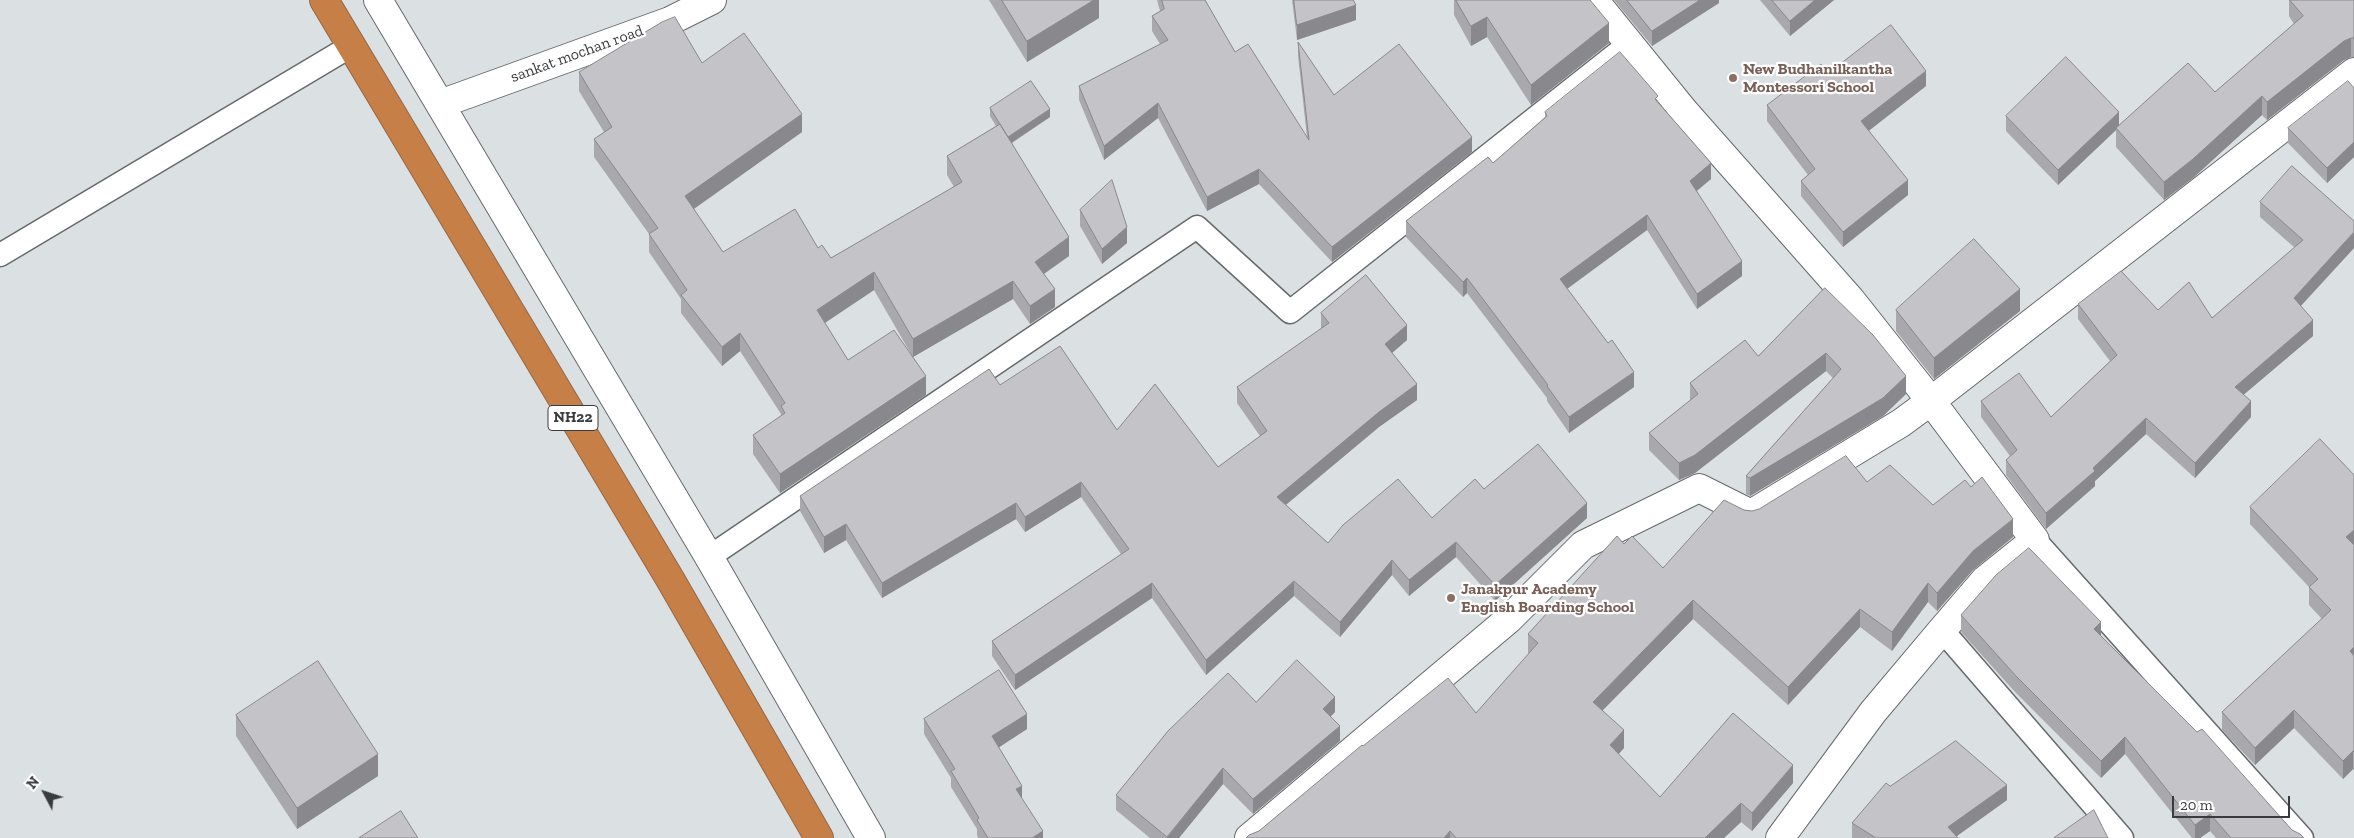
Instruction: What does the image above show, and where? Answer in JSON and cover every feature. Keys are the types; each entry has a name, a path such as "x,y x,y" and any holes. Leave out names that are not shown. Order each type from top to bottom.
{"highway":[{"name":"NH22","path":"324,0 670,579 819,838"}],"street":[{"name":"NH22","path":"378,0 709,557 871,838"},
{"name":"sankat mochan road","path":"440,104 670,21 712,0"},
{"path":"1594,0 1684,111 1851,300 1931,401 2035,540 1985,580 1942,630 1873,712 1780,838"},
{"path":"1249,838 1509,619 1583,545 1699,488 1751,514 1901,423 2354,72"}],"lane":[{"path":"709,557 1197,227 1290,312 1629,44"},
{"path":"0,255 351,46"},
{"path":"2035,540 2302,838"},
{"path":"1942,630 2122,838"}],"building":[{"path":"1002,0 1094,0 1027,41"},
{"path":"1162,0 1205,0 1235,52 1248,44 1309,140 1298,42 1334,95 1399,44 1472,137 1332,247 1259,169 1207,197 1158,103 1104,146 1079,86 1168,40 1152,16 1164,9"},
{"path":"1294,0 1353,0 1356,5 1297,25"},
{"path":"1456,0 1590,0 1609,23 1531,85 1487,17 1471,26"},
{"path":"1627,0 1700,0 1652,31"},
{"path":"1772,0 1815,0 1790,21"},
{"path":"2290,0 2354,0 2354,38 2344,41 2267,102 2262,96 2193,159 2164,182 2116,128 2188,63 2215,92 2303,16"},
{"path":"675,17 702,63 744,33 802,114 685,196 723,252 795,209 818,248 822,245 831,258 962,182 947,156 1000,124 1069,237 1035,262 1055,289 1030,306 1013,281 913,339 874,272 817,310 848,360 894,330 926,376 780,474 753,435 785,413 781,406 785,403 740,333 722,347 681,295 687,290 649,234 658,228 594,139 612,127 579,72 662,22"},
{"path":"1891,25 1926,71 1861,121 1908,180 1843,232 1801,181 1815,169 1767,105 1821,64 1828,73"},
{"path":"1620,52 1658,96 1655,99 1711,163 1690,181 1742,261 1697,294 1647,215 1560,279 1608,343 1612,340 1634,372 1569,417 1548,385 1467,278 1463,282 1406,221 1488,157 1493,163 1547,116 1545,112"},
{"path":"2066,57 2119,112 2058,170 2006,116"},
{"path":"1031,81 1050,109 1008,137 990,108"},
{"path":"2348,81 2354,88 2354,142 2327,168 2288,128"},
{"path":"2292,166 2354,221 2354,232 2294,298 2313,320 2235,387 2251,401 2195,463 2146,418 2093,468 2095,471 2046,513 2006,460 2017,450 1981,401 2019,373 2051,417 2117,355 2078,304 2121,271 2158,310 2189,282 2212,318 2303,240 2260,202"},
{"path":"1112,180 1127,227 1102,249 1080,210"},
{"path":"1974,239 2020,289 1934,358 1896,310"},
{"path":"1366,275 1407,325 1385,344 1417,384 1379,412 1277,497 1328,543 1343,525 1398,479 1432,518 1475,479 1484,489 1538,444 1587,503 1495,585 1456,542 1409,580 1392,560 1340,622 1294,581 1206,660 1152,583 1015,675 992,641 1129,549 1081,482 1025,517 1016,503 882,583 846,524 824,537 800,496 989,369 1000,385 1060,346 1117,430 1155,384 1218,467 1267,431 1237,387 1329,323 1321,313"},
{"path":"1825,288 1873,335 1906,376 1883,398 1750,478 1746,476 1841,369 1826,353 1695,455 1679,463 1649,433 1698,394 1690,383 1745,340 1758,356"},
{"path":"2320,439 2354,475 2354,530 2346,537 2354,545 2354,647 2350,651 2354,656 2354,752 2343,761 2294,710 2255,748 2222,712 2331,610 2309,587 2318,579 2250,507"},
{"path":"1846,456 1867,482 1890,465 1933,505 1965,480 1971,487 1982,477 2013,519 1973,551 1937,593 1928,583 1892,632 1860,609 1788,687 1693,600 1593,702 1624,730 1610,745 1660,797 1733,713 1793,765 1752,813 1741,803 1705,838 1456,838 1450,831 1444,838 1246,838 1259,831 1362,745 1448,678 1476,713 1538,643 1528,634 1617,536 1624,544 1632,536 1663,568 1724,500 1744,510 1752,511 1759,509"},
{"path":"2029,548 2101,622 2094,629 2197,732 2202,729 2292,830 2304,838 2231,838 2210,814 2195,825 2125,737 2101,761 2016,676 1961,615 1996,575"},
{"path":"1297,660 1335,697 1323,709 1340,726 1253,799 1223,768 1167,837 1116,795 1168,731 1228,673 1256,702"},
{"path":"318,661 378,754 297,808 236,715"},
{"path":"999,670 1027,714 992,736 1022,786 1016,789 1043,831 1032,838 988,838 977,820 979,818 951,771 955,769 924,719"},
{"path":"1956,741 2007,785 1948,827 1958,838 1876,838 1852,823 1886,783 1890,786"},
{"path":"2094,810 2108,838 2054,838"},
{"path":"401,811 418,838 359,838"}],"place":[{"name":"New Budhanilkantha Montessori School","path":"1733,78"},
{"name":"Janakpur Academy English Boarding School","path":"1451,598"}]}
